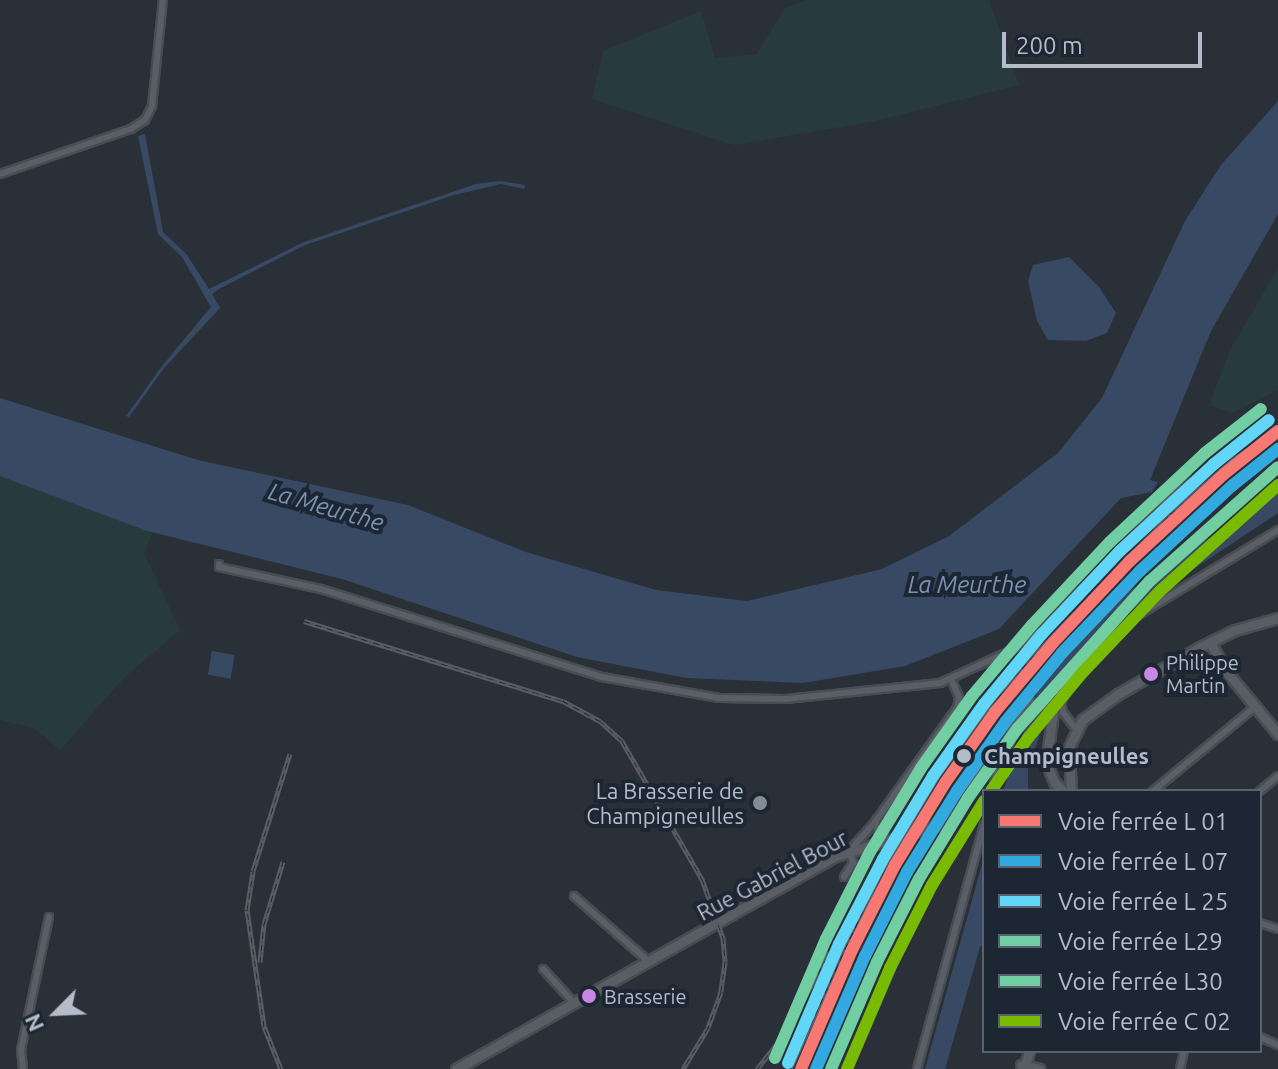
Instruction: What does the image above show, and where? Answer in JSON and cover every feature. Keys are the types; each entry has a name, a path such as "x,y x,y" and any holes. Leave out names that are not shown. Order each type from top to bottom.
{"main road":[{"path":"1071,789 1069,747 1075,728 1118,694 1210,642 1278,618"},
{"path":"1210,642 1226,671 1278,734"},
{"name":"Rue Gabriel Bour","path":"456,1069 850,850 935,826 962,786 992,762 1008,741 1016,713 1023,705 1033,702 1050,708 1054,722 1046,759 1050,772"},
{"path":"1050,772 1069,774"},
{"path":"1050,772 1062,789"},
{"path":"1023,1067 1040,1069"}],"street":[{"path":"0,174 131,129 145,120 152,106 163,0"},
{"path":"219,564 219,567 321,589 576,670 635,685 759,700 881,690 951,679 1010,651 1041,630 1157,513 1187,471"},
{"path":"1075,728 1063,712 1061,701 1088,659 1107,639 1129,621 1278,530"},
{"path":"844,877 853,863 850,850 875,822 957,708 959,697 951,679"},
{"path":"1155,789 1255,707"},
{"path":"992,762 996,773 993,789"},
{"path":"1262,789 1278,776"},
{"path":"875,822 878,843"},
{"path":"869,829 878,843"},
{"path":"917,1069 982,831"},
{"path":"574,896 649,962"},
{"path":"23,1069 21,1050 49,917"},
{"path":"543,969 575,1004"}],"green space":[{"path":"806,0 989,0 1019,85 876,121 734,145 592,99 603,51 701,11 715,58 757,54 785,8"},
{"path":"1278,268 1278,390 1233,413 1209,405 1230,350"},
{"path":"0,420 168,494 144,553 180,630 125,677 60,750 34,728 0,720"}],"water":[{"name":"La Meurthe","path":"1278,101 1278,214 1211,331 1150,480 1158,482 1152,492 1121,498 999,629 905,666 803,683 686,678 577,657 342,579 147,531 0,476 0,398 198,460 408,505 526,552 656,590 747,601 882,569 949,536 1058,453 1102,398 1185,221 1221,165"},
{"path":"145,134 163,232 187,255 209,289 304,242 476,184 501,181 525,185 524,189 501,184 454,195 305,245 219,289 212,294 220,308 165,367 129,417 126,416 162,366 211,307 182,257 158,234 138,136"},
{"path":"1069,257 1099,287 1116,313 1107,333 1086,341 1048,340 1037,321 1028,281 1033,265"},
{"path":"1278,492 1278,513 1126,614 1102,634 1053,698 1028,769 1028,789 1004,789 1042,679 1063,649 1104,608"},
{"path":"212,651 235,655 230,679 208,675"},
{"path":"982,864 982,945 945,1069 925,1069"}],"railway":[{"path":"790,1069 880,873 938,776 997,694 1171,514 1234,459 1278,430"},
{"path":"304,621 563,701 600,721 622,741 702,879 723,938 725,962 721,992 708,1028 683,1069"},
{"path":"281,1069 264,1026 247,910 253,871 290,754"},
{"path":"260,962 264,924 283,862"},
{"path":"757,1069 783,1036 830,952"}],"transit line":[{"path":"788,1063 839,944 883,859 933,776 984,704 1042,634 1120,551 1214,464 1269,420"},
{"path":"801,1069 852,950 895,865 945,783 995,712 1052,644 1130,561 1224,474 1278,431"},
{"path":"816,1069 865,956 907,872 957,791 1006,721 1062,653 1140,571 1233,485 1278,449"},
{"path":"992,789 1028,738 1083,672 1160,591 1278,485"},
{"path":"847,1069 890,968 932,885 982,804"}],"rail line":[{"name":"L30","path":"775,1058 826,939 870,852 921,768 972,696 1032,625 1110,542 1205,453 1261,409"},
{"name":"L29","path":"831,1069 877,962 919,879 968,798 1017,729 1150,581 1278,467"}],"place":[{"name":"Philippe Martin","path":"1151,674"},
{"name":"Champigneulles","path":"964,756"},
{"name":"La Brasserie de Champigneulles","path":"760,803"},
{"name":"Brasserie","path":"589,996"}]}
